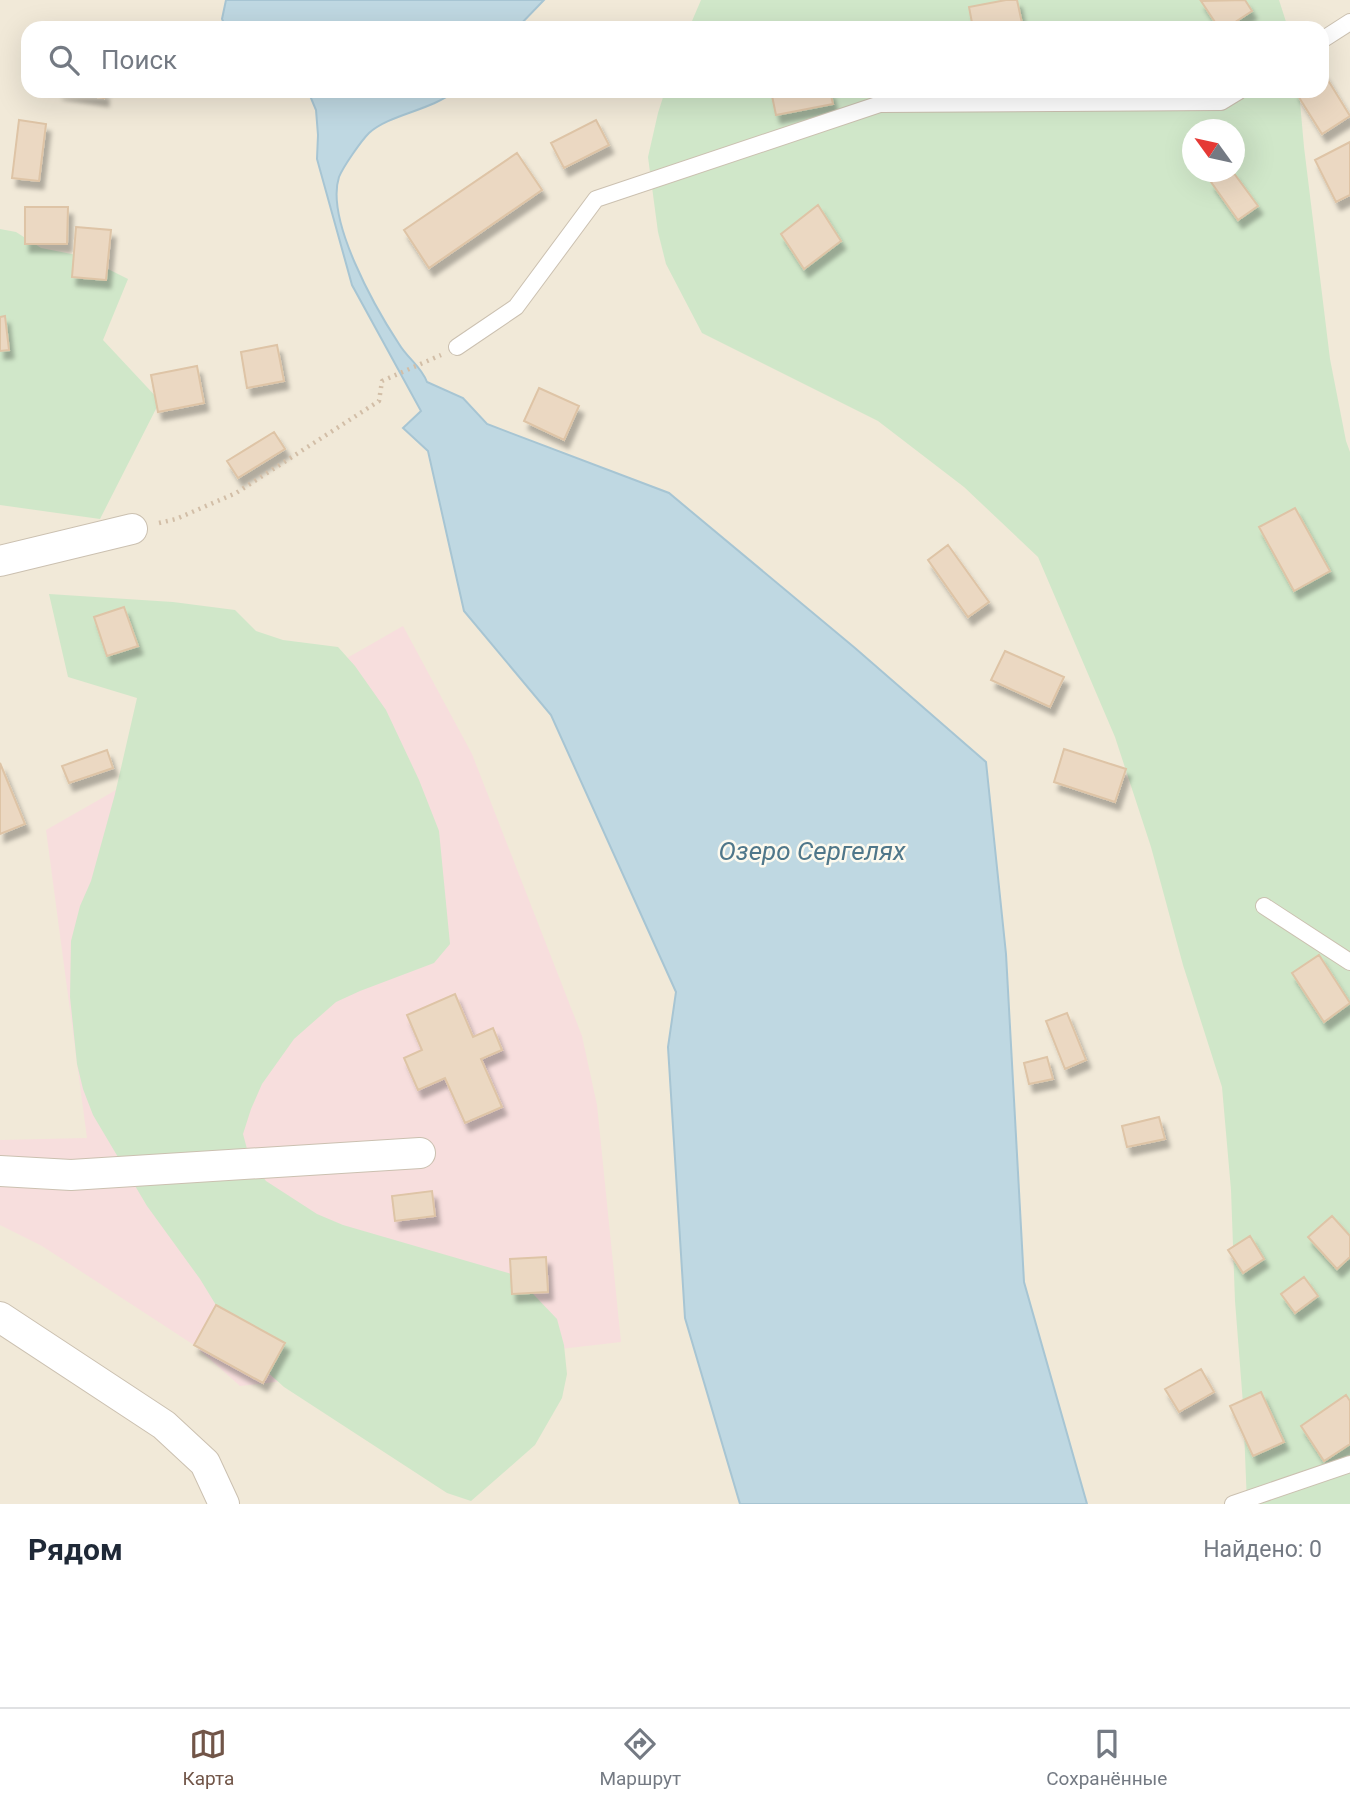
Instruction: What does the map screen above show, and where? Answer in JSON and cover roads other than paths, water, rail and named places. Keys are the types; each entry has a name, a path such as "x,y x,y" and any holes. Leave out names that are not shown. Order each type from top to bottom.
{"street":[{"path":"0,561 132,529"},
{"path":"0,1171 71,1175 419,1153"},
{"path":"0,1317 164,1424 205,1463 224,1504"}],"lane":[{"path":"1329,36 1350,22"},
{"path":"457,347 516,307 596,199 880,104 1221,102 1228,98"},
{"path":"1264,906 1350,962"},
{"path":"1233,1504 1350,1464"}],"water":[{"path":"226,0 544,0 524,21 222,19"},
{"name":"Озеро Сергелях","path":"311,98 445,98 388,121 369,133 341,173 337,195 339,216 346,240 366,287 399,344 427,382 463,398 487,424 669,493 855,648 986,762 1006,954 1024,1282 1087,1504 740,1504 685,1318 668,1047 676,992 551,715 464,611 428,451 403,428 421,411 352,285 317,159 316,110"}]}
